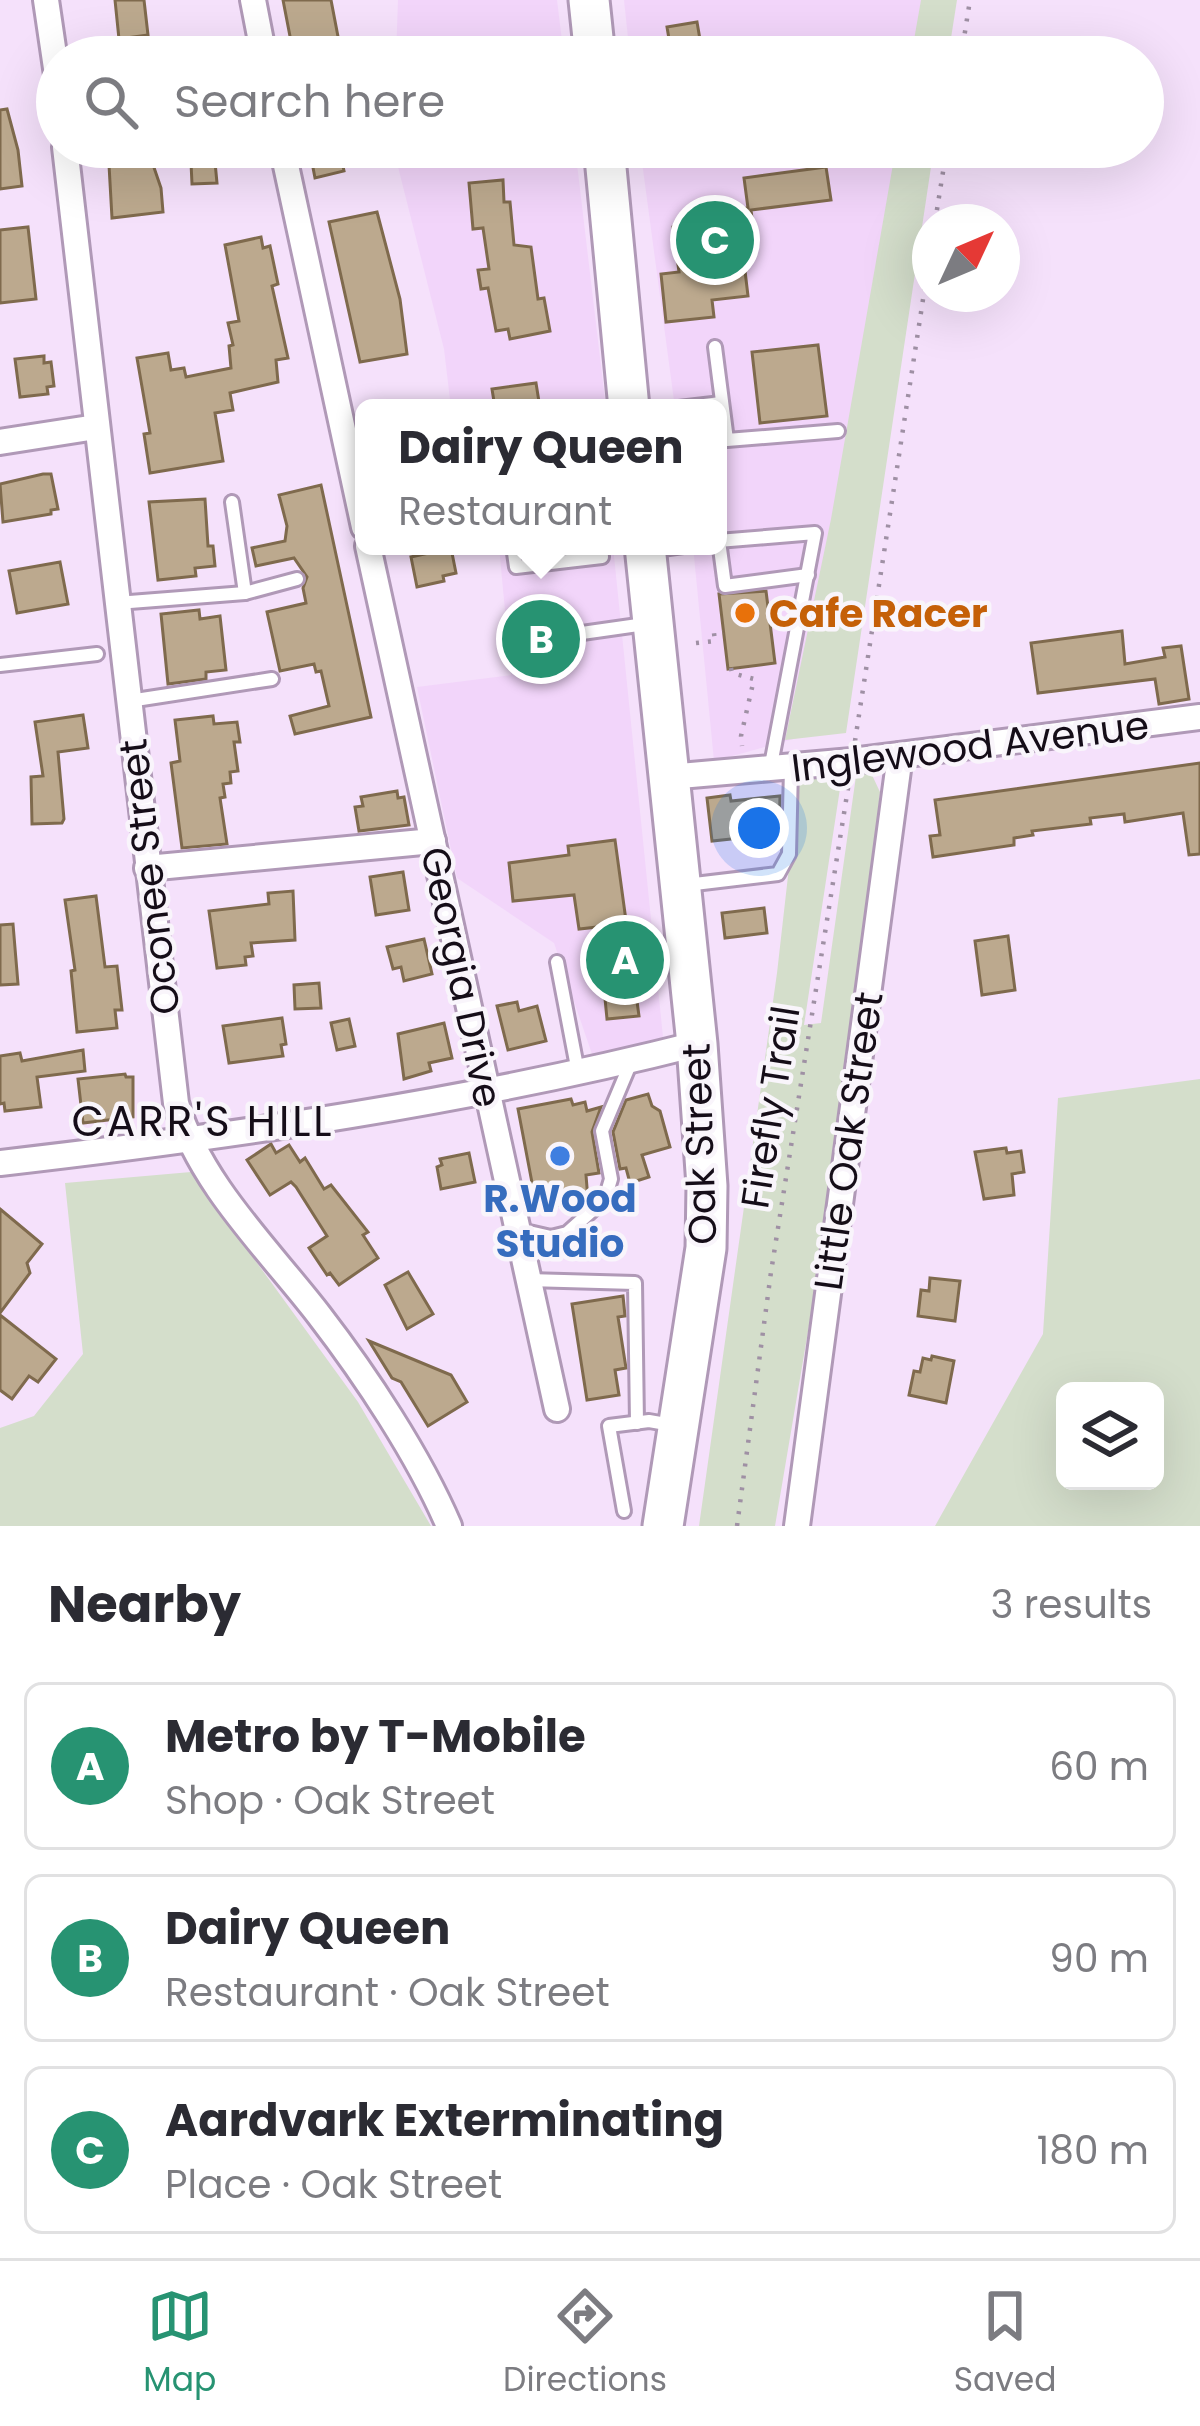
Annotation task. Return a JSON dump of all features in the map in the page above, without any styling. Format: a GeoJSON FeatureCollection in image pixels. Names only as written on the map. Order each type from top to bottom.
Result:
{"type":"FeatureCollection","features":[{"type":"Feature","properties":{"kind":"main road"},"geometry":{"type":"LineString","coordinates":[[589,0],[593,36]]}},
{"type":"Feature","properties":{"kind":"main road"},"geometry":{"type":"LineString","coordinates":[[606,168],[628,399]]}},
{"type":"Feature","properties":{"kind":"main road","name":"Oak Street"},"geometry":{"type":"LineString","coordinates":[[657,555],[652,623],[697,1045],[707,1186],[706,1248],[663,1526]]}},
{"type":"Feature","properties":{"kind":"street"},"geometry":{"type":"LineString","coordinates":[[46,0],[51,36]]}},
{"type":"Feature","properties":{"kind":"street"},"geometry":{"type":"LineString","coordinates":[[253,0],[260,36]]}},
{"type":"Feature","properties":{"kind":"street","name":"Oconee Street"},"geometry":{"type":"LineString","coordinates":[[67,168],[176,1102],[184,1129],[247,1225],[322,1318],[430,1481],[449,1526]]}},
{"type":"Feature","properties":{"kind":"street"},"geometry":{"type":"LineString","coordinates":[[287,168],[355,484]]}},
{"type":"Feature","properties":{"kind":"street"},"geometry":{"type":"LineString","coordinates":[[0,442],[96,427]]}},
{"type":"Feature","properties":{"kind":"street","name":"Georgia Drive"},"geometry":{"type":"LineString","coordinates":[[370,555],[557,1409]]}},
{"type":"Feature","properties":{"kind":"street","name":"Inglewood Avenue"},"geometry":{"type":"LineString","coordinates":[[668,777],[781,769],[1200,717]]}},
{"type":"Feature","properties":{"kind":"street","name":"Little Oak Street"},"geometry":{"type":"LineString","coordinates":[[797,1526],[900,755]]}},
{"type":"Feature","properties":{"kind":"street"},"geometry":{"type":"LineString","coordinates":[[147,868],[434,841]]}},
{"type":"Feature","properties":{"kind":"street"},"geometry":{"type":"LineString","coordinates":[[0,1162],[192,1141],[375,1113],[697,1045]]}},
{"type":"Feature","properties":{"kind":"lane"},"geometry":{"type":"LineString","coordinates":[[715,347],[721,399]]}},
{"type":"Feature","properties":{"kind":"lane"},"geometry":{"type":"LineString","coordinates":[[727,440],[838,431]]}},
{"type":"Feature","properties":{"kind":"lane"},"geometry":{"type":"LineString","coordinates":[[232,502],[245,593]]}},
{"type":"Feature","properties":{"kind":"lane"},"geometry":{"type":"LineString","coordinates":[[679,885],[778,874],[789,854],[781,769],[815,533],[727,540]]}},
{"type":"Feature","properties":{"kind":"lane"},"geometry":{"type":"LineString","coordinates":[[514,555],[516,567],[602,555]]}},
{"type":"Feature","properties":{"kind":"lane"},"geometry":{"type":"LineString","coordinates":[[720,555],[725,586],[808,575]]}},
{"type":"Feature","properties":{"kind":"lane"},"geometry":{"type":"LineString","coordinates":[[117,603],[245,593],[297,579]]}},
{"type":"Feature","properties":{"kind":"lane"},"geometry":{"type":"LineString","coordinates":[[575,634],[652,623]]}},
{"type":"Feature","properties":{"kind":"lane"},"geometry":{"type":"LineString","coordinates":[[0,665],[97,654]]}},
{"type":"Feature","properties":{"kind":"lane"},"geometry":{"type":"LineString","coordinates":[[128,702],[272,680]]}},
{"type":"Feature","properties":{"kind":"lane"},"geometry":{"type":"LineString","coordinates":[[556,962],[578,1072]]}},
{"type":"Feature","properties":{"kind":"lane"},"geometry":{"type":"LineString","coordinates":[[516,1229],[551,1237],[567,1233],[605,1199],[611,1179],[602,1131],[631,1061]]}},
{"type":"Feature","properties":{"kind":"lane"},"geometry":{"type":"LineString","coordinates":[[527,1280],[635,1283],[637,1423]]}},
{"type":"Feature","properties":{"kind":"lane"},"geometry":{"type":"LineString","coordinates":[[624,1511],[609,1426],[679,1426]]}},
{"type":"Feature","properties":{"kind":"path"},"geometry":{"type":"LineString","coordinates":[[965,36],[970,0]]}},
{"type":"Feature","properties":{"kind":"path"},"geometry":{"type":"LineString","coordinates":[[938,204],[944,168]]}},
{"type":"Feature","properties":{"kind":"path"},"geometry":{"type":"LineString","coordinates":[[854,749],[921,312]]}},
{"type":"Feature","properties":{"kind":"path"},"geometry":{"type":"LineString","coordinates":[[696,643],[715,641],[714,633],[723,632]]}},
{"type":"Feature","properties":{"kind":"path"},"geometry":{"type":"LineString","coordinates":[[731,668],[732,673],[754,680],[741,736],[743,750]]}},
{"type":"Feature","properties":{"kind":"path","name":"Firefly Trail"},"geometry":{"type":"LineString","coordinates":[[737,1526],[771,1272],[851,770]]}},
{"type":"Feature","properties":{"kind":"shaded area"},"geometry":{"type":"Polygon","coordinates":[[[398,0],[557,0],[561,36],[397,36],[398,0]]]}},
{"type":"Feature","properties":{"kind":"shaded area"},"geometry":{"type":"Polygon","coordinates":[[[624,0],[934,0],[929,36],[628,36],[624,0]]]}},
{"type":"Feature","properties":{"kind":"shaded area"},"geometry":{"type":"Polygon","coordinates":[[[398,168],[577,168],[605,399],[450,399],[444,349],[398,168]]]}},
{"type":"Feature","properties":{"kind":"shaded area"},"geometry":{"type":"Polygon","coordinates":[[[643,168],[911,168],[833,728],[714,761],[694,555],[727,555],[727,399],[674,399],[643,168]]]}},
{"type":"Feature","properties":{"kind":"shaded area"},"geometry":{"type":"Polygon","coordinates":[[[500,555],[614,555],[663,1037],[593,1057],[554,943],[457,878],[417,687],[511,675],[500,555]]]}},
{"type":"Feature","properties":{"kind":"green space"},"geometry":{"type":"Polygon","coordinates":[[[921,0],[957,0],[951,36],[915,36],[921,0]]]}},
{"type":"Feature","properties":{"kind":"green space"},"geometry":{"type":"Polygon","coordinates":[[[892,168],[931,168],[925,204],[912,204],[912,293],[846,733],[785,740],[831,519],[892,168]]]}},
{"type":"Feature","properties":{"kind":"green space"},"geometry":{"type":"Polygon","coordinates":[[[861,770],[872,775],[880,792],[872,870],[814,1296],[775,1526],[699,1526],[777,973],[799,779],[835,774],[841,782],[804,1025],[821,1023],[856,776],[861,770]]]}},
{"type":"Feature","properties":{"kind":"green space"},"geometry":{"type":"Polygon","coordinates":[[[1200,1079],[1200,1526],[935,1526],[1043,1334],[1058,1098],[1200,1079]]]}},
{"type":"Feature","properties":{"kind":"green space"},"geometry":{"type":"Polygon","coordinates":[[[191,1172],[358,1402],[431,1526],[0,1526],[0,1428],[34,1416],[83,1354],[65,1183],[191,1172]]]}},
{"type":"Feature","properties":{"kind":"building"},"geometry":{"type":"Polygon","coordinates":[[[115,0],[144,0],[148,35],[119,36],[115,0]]]}},
{"type":"Feature","properties":{"kind":"building"},"geometry":{"type":"Polygon","coordinates":[[[283,0],[331,0],[338,36],[290,36],[283,0]]]}},
{"type":"Feature","properties":{"kind":"building"},"geometry":{"type":"Polygon","coordinates":[[[697,22],[699,36],[668,36],[667,27],[697,22]]]}},
{"type":"Feature","properties":{"kind":"building"},"geometry":{"type":"Polygon","coordinates":[[[7,109],[22,186],[0,189],[0,110],[7,109]]]}},
{"type":"Feature","properties":{"kind":"building"},"geometry":{"type":"Polygon","coordinates":[[[109,168],[154,168],[163,212],[112,218],[109,168]]]}},
{"type":"Feature","properties":{"kind":"building"},"geometry":{"type":"Polygon","coordinates":[[[191,168],[216,168],[217,183],[192,184],[191,168]]]}},
{"type":"Feature","properties":{"kind":"building"},"geometry":{"type":"Polygon","coordinates":[[[313,168],[343,168],[344,171],[315,178],[313,168]]]}},
{"type":"Feature","properties":{"kind":"building"},"geometry":{"type":"Polygon","coordinates":[[[826,168],[831,200],[751,210],[756,252],[743,254],[748,296],[712,300],[714,317],[666,322],[661,274],[679,272],[673,227],[733,220],[732,210],[748,208],[744,178],[826,168]]]}},
{"type":"Feature","properties":{"kind":"building"},"geometry":{"type":"Polygon","coordinates":[[[503,180],[514,245],[531,247],[538,299],[544,298],[550,331],[510,339],[508,329],[496,331],[488,288],[481,289],[478,270],[489,269],[483,228],[473,229],[469,183],[503,180]]]}},
{"type":"Feature","properties":{"kind":"building"},"geometry":{"type":"Polygon","coordinates":[[[377,212],[400,299],[407,354],[360,362],[329,222],[377,212]]]}},
{"type":"Feature","properties":{"kind":"building"},"geometry":{"type":"Polygon","coordinates":[[[28,227],[36,299],[0,303],[0,230],[28,227]]]}},
{"type":"Feature","properties":{"kind":"building"},"geometry":{"type":"Polygon","coordinates":[[[261,237],[263,248],[270,246],[278,284],[272,286],[288,358],[276,360],[278,382],[230,393],[233,410],[215,413],[223,461],[150,473],[144,434],[150,433],[137,358],[168,353],[171,370],[184,368],[186,377],[231,368],[228,323],[239,321],[225,245],[261,237]]]}},
{"type":"Feature","properties":{"kind":"building"},"geometry":{"type":"Polygon","coordinates":[[[818,345],[827,416],[760,423],[752,352],[818,345]]]}},
{"type":"Feature","properties":{"kind":"building"},"geometry":{"type":"Polygon","coordinates":[[[44,356],[44,363],[51,362],[54,386],[47,387],[48,394],[20,397],[15,359],[44,356]]]}},
{"type":"Feature","properties":{"kind":"building"},"geometry":{"type":"Polygon","coordinates":[[[536,383],[539,399],[494,399],[492,389],[536,383]]]}},
{"type":"Feature","properties":{"kind":"building"},"geometry":{"type":"Polygon","coordinates":[[[51,474],[58,509],[3,522],[0,484],[51,474]]]}},
{"type":"Feature","properties":{"kind":"building"},"geometry":{"type":"Polygon","coordinates":[[[321,485],[371,717],[295,734],[290,716],[329,706],[321,671],[316,672],[314,664],[280,671],[267,612],[306,603],[307,577],[294,558],[256,566],[252,548],[285,541],[287,526],[279,495],[321,485]]]}},
{"type":"Feature","properties":{"kind":"building"},"geometry":{"type":"Polygon","coordinates":[[[205,499],[208,546],[213,546],[215,566],[195,568],[196,576],[158,580],[149,502],[205,499]]]}},
{"type":"Feature","properties":{"kind":"building"},"geometry":{"type":"Polygon","coordinates":[[[452,555],[456,573],[417,587],[411,557],[452,555]]]}},
{"type":"Feature","properties":{"kind":"building"},"geometry":{"type":"Polygon","coordinates":[[[60,562],[68,604],[17,613],[9,571],[60,562]]]}},
{"type":"Feature","properties":{"kind":"building","name":"Cafe Racer"},"geometry":{"type":"Polygon","coordinates":[[[766,591],[775,663],[728,669],[719,594],[766,591]]]}},
{"type":"Feature","properties":{"kind":"building"},"geometry":{"type":"Polygon","coordinates":[[[559,606],[568,666],[522,671],[514,612],[559,606]]]}},
{"type":"Feature","properties":{"kind":"building"},"geometry":{"type":"Polygon","coordinates":[[[199,610],[200,619],[220,616],[226,670],[206,672],[206,679],[168,684],[161,614],[199,610]]]}},
{"type":"Feature","properties":{"kind":"building"},"geometry":{"type":"Polygon","coordinates":[[[1122,631],[1125,664],[1165,657],[1163,648],[1181,646],[1189,699],[1159,704],[1155,679],[1038,693],[1031,643],[1122,631]]]}},
{"type":"Feature","properties":{"kind":"building"},"geometry":{"type":"Polygon","coordinates":[[[83,715],[88,748],[58,752],[64,819],[62,823],[32,824],[31,777],[43,776],[35,722],[83,715]]]}},
{"type":"Feature","properties":{"kind":"building"},"geometry":{"type":"Polygon","coordinates":[[[213,716],[214,724],[237,722],[240,742],[234,742],[238,771],[230,772],[231,783],[223,784],[225,797],[220,798],[227,844],[182,848],[171,763],[180,761],[175,720],[213,716]]]}},
{"type":"Feature","properties":{"kind":"building"},"geometry":{"type":"Polygon","coordinates":[[[1200,763],[1200,854],[1189,855],[1183,813],[1125,822],[1124,814],[1090,818],[1091,824],[1032,831],[1033,835],[1014,838],[1014,845],[933,857],[930,836],[940,835],[935,800],[1200,763]]]}},
{"type":"Feature","properties":{"kind":"building"},"geometry":{"type":"Polygon","coordinates":[[[397,791],[398,798],[404,797],[409,825],[359,831],[355,807],[363,806],[361,797],[397,791]]]}},
{"type":"Feature","properties":{"kind":"building"},"geometry":{"type":"Polygon","coordinates":[[[730,795],[731,801],[780,796],[779,834],[712,841],[707,798],[730,795]]]}},
{"type":"Feature","properties":{"kind":"building"},"geometry":{"type":"Polygon","coordinates":[[[615,840],[639,1016],[607,1019],[598,927],[579,929],[574,895],[513,901],[509,863],[569,855],[568,846],[615,840]]]}},
{"type":"Feature","properties":{"kind":"building"},"geometry":{"type":"Polygon","coordinates":[[[403,872],[409,910],[376,915],[370,877],[403,872]]]}},
{"type":"Feature","properties":{"kind":"building"},"geometry":{"type":"Polygon","coordinates":[[[293,891],[295,940],[251,943],[253,956],[245,957],[246,965],[217,968],[209,911],[269,904],[268,893],[293,891]]]}},
{"type":"Feature","properties":{"kind":"building"},"geometry":{"type":"Polygon","coordinates":[[[96,896],[105,967],[117,966],[122,1010],[115,1010],[117,1028],[77,1032],[71,971],[75,970],[65,900],[96,896]]]}},
{"type":"Feature","properties":{"kind":"building"},"geometry":{"type":"Polygon","coordinates":[[[764,908],[767,933],[725,938],[722,913],[764,908]]]}},
{"type":"Feature","properties":{"kind":"building"},"geometry":{"type":"Polygon","coordinates":[[[13,924],[18,984],[0,985],[0,925],[13,924]]]}},
{"type":"Feature","properties":{"kind":"building"},"geometry":{"type":"Polygon","coordinates":[[[1008,936],[1015,990],[982,995],[975,941],[1008,936]]]}},
{"type":"Feature","properties":{"kind":"building"},"geometry":{"type":"Polygon","coordinates":[[[424,939],[432,974],[404,981],[401,967],[393,969],[387,947],[424,939]]]}},
{"type":"Feature","properties":{"kind":"building"},"geometry":{"type":"Polygon","coordinates":[[[319,983],[321,1008],[295,1009],[294,985],[319,983]]]}},
{"type":"Feature","properties":{"kind":"building"},"geometry":{"type":"Polygon","coordinates":[[[517,1002],[519,1011],[537,1006],[546,1041],[508,1050],[497,1006],[517,1002]]]}},
{"type":"Feature","properties":{"kind":"building"},"geometry":{"type":"Polygon","coordinates":[[[282,1018],[283,1056],[229,1063],[223,1026],[282,1018]]]}},
{"type":"Feature","properties":{"kind":"building"},"geometry":{"type":"Polygon","coordinates":[[[349,1019],[355,1046],[337,1050],[331,1023],[349,1019]]]}},
{"type":"Feature","properties":{"kind":"building"},"geometry":{"type":"Polygon","coordinates":[[[444,1023],[452,1058],[429,1063],[431,1071],[404,1079],[398,1034],[444,1023]]]}},
{"type":"Feature","properties":{"kind":"building"},"geometry":{"type":"Polygon","coordinates":[[[83,1050],[85,1071],[37,1077],[41,1107],[5,1111],[4,1103],[0,1104],[0,1056],[20,1053],[22,1061],[83,1050]]]}},
{"type":"Feature","properties":{"kind":"building"},"geometry":{"type":"Polygon","coordinates":[[[133,1077],[133,1117],[83,1123],[78,1079],[133,1077]]]}},
{"type":"Feature","properties":{"kind":"building"},"geometry":{"type":"Polygon","coordinates":[[[648,1094],[652,1106],[660,1111],[670,1147],[642,1155],[649,1177],[630,1183],[626,1168],[620,1169],[613,1132],[626,1100],[648,1094]]]}},
{"type":"Feature","properties":{"kind":"building","name":"R.Wood Studio"},"geometry":{"type":"Polygon","coordinates":[[[571,1099],[573,1105],[585,1102],[587,1111],[601,1107],[592,1132],[599,1173],[586,1175],[588,1200],[537,1209],[518,1109],[571,1099]]]}},
{"type":"Feature","properties":{"kind":"building"},"geometry":{"type":"Polygon","coordinates":[[[271,1144],[276,1153],[289,1145],[300,1162],[305,1158],[324,1189],[331,1185],[368,1232],[363,1235],[378,1258],[339,1285],[309,1248],[327,1236],[296,1187],[291,1182],[270,1195],[247,1160],[271,1144]]]}},
{"type":"Feature","properties":{"kind":"building"},"geometry":{"type":"Polygon","coordinates":[[[1006,1148],[1007,1153],[1021,1151],[1024,1172],[1012,1174],[1014,1195],[984,1199],[975,1152],[1006,1148]]]}},
{"type":"Feature","properties":{"kind":"building"},"geometry":{"type":"Polygon","coordinates":[[[469,1153],[475,1182],[441,1189],[440,1159],[469,1153]]]}},
{"type":"Feature","properties":{"kind":"building"},"geometry":{"type":"Polygon","coordinates":[[[0,1209],[42,1244],[27,1263],[30,1273],[0,1313],[0,1209]]]}},
{"type":"Feature","properties":{"kind":"building"},"geometry":{"type":"Polygon","coordinates":[[[408,1272],[433,1314],[407,1329],[385,1285],[408,1272]]]}},
{"type":"Feature","properties":{"kind":"building"},"geometry":{"type":"Polygon","coordinates":[[[930,1278],[960,1281],[955,1321],[918,1316],[921,1290],[929,1291],[930,1278]]]}},
{"type":"Feature","properties":{"kind":"building"},"geometry":{"type":"Polygon","coordinates":[[[623,1296],[625,1316],[618,1317],[626,1368],[615,1370],[619,1395],[587,1400],[572,1304],[623,1296]]]}},
{"type":"Feature","properties":{"kind":"building"},"geometry":{"type":"Polygon","coordinates":[[[0,1315],[56,1359],[38,1382],[29,1376],[12,1399],[0,1390],[0,1315]]]}},
{"type":"Feature","properties":{"kind":"building"},"geometry":{"type":"Polygon","coordinates":[[[369,1341],[451,1375],[467,1402],[428,1426],[369,1341]]]}},
{"type":"Feature","properties":{"kind":"building"},"geometry":{"type":"Polygon","coordinates":[[[932,1356],[954,1361],[946,1403],[909,1395],[914,1371],[920,1372],[923,1358],[931,1360],[932,1356]]]}},
{"type":"Feature","properties":{"kind":"place","name":"Aardvark Exterminating"},"geometry":{"type":"Point","coordinates":[715,240]}},
{"type":"Feature","properties":{"kind":"place","name":"Cafe Racer"},"geometry":{"type":"Point","coordinates":[745,613]}},
{"type":"Feature","properties":{"kind":"place","name":"Dairy Queen"},"geometry":{"type":"Point","coordinates":[541,639]}},
{"type":"Feature","properties":{"kind":"place","name":"Metro by T-Mobile"},"geometry":{"type":"Point","coordinates":[625,960]}},
{"type":"Feature","properties":{"kind":"place","name":"R.Wood Studio"},"geometry":{"type":"Point","coordinates":[560,1156]}},
{"type":"Feature","properties":{"kind":"district","name":"CARR'S HILL"},"geometry":{"type":"Point","coordinates":[203,1121]}}]}
